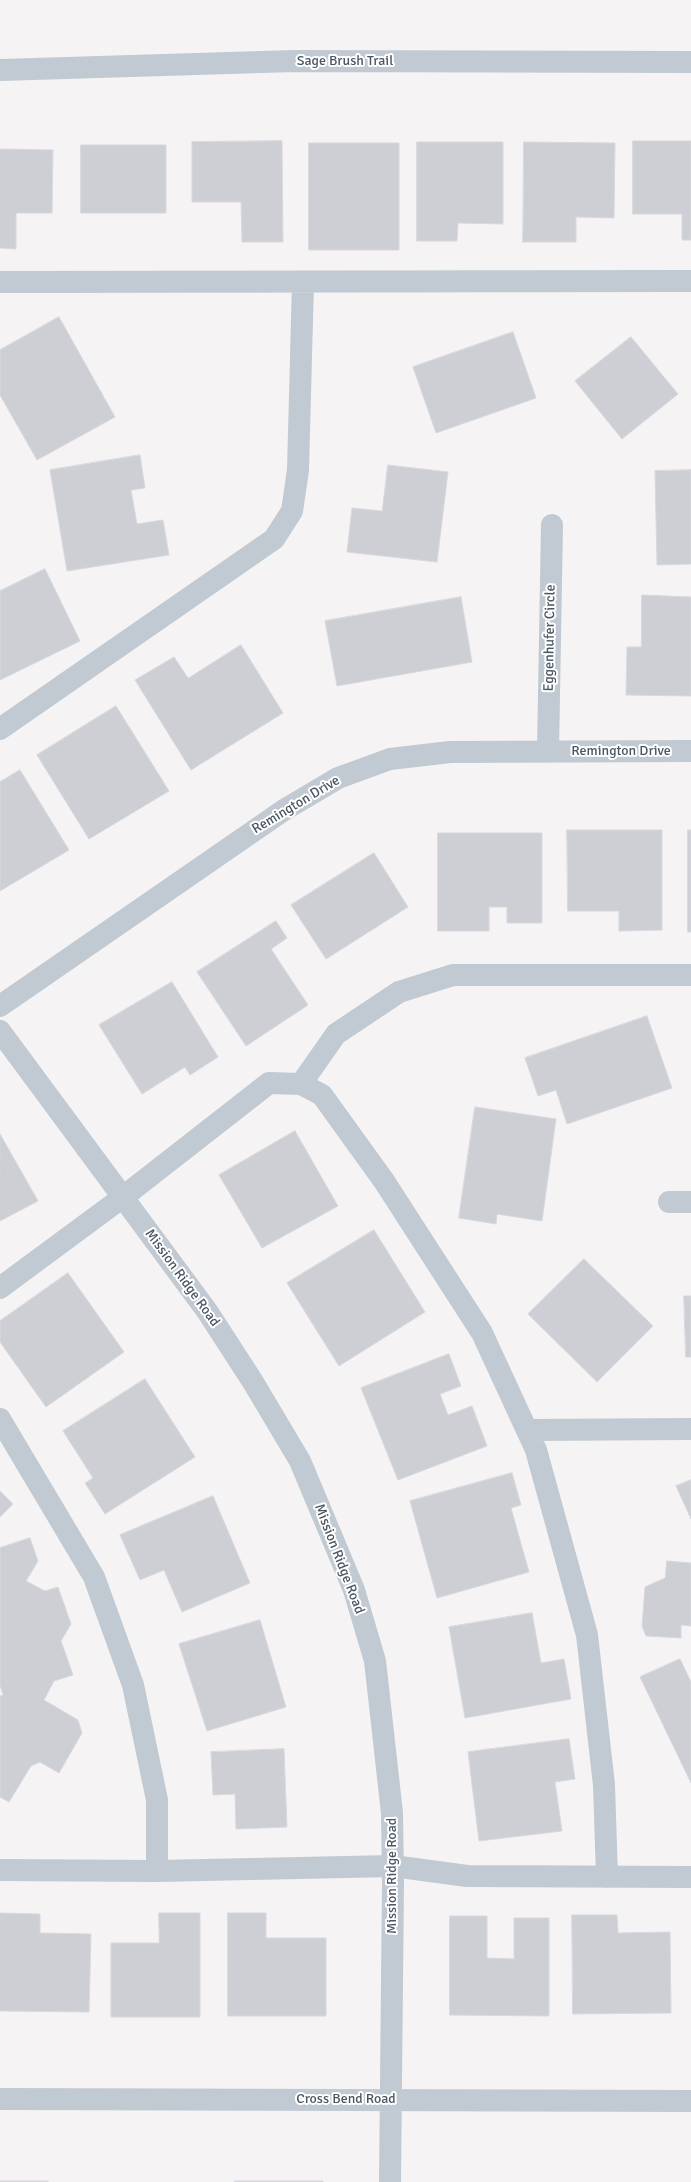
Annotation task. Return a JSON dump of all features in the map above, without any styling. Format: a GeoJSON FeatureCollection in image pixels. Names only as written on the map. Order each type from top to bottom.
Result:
{"type":"FeatureCollection","features":[{"type":"Feature","properties":{"kind":"street","name":"Sage Brush Trail"},"geometry":{"type":"LineString","coordinates":[[0,70],[295,61],[691,62]]}},
{"type":"Feature","properties":{"kind":"street"},"geometry":{"type":"LineString","coordinates":[[0,282],[691,281]]}},
{"type":"Feature","properties":{"kind":"street"},"geometry":{"type":"LineString","coordinates":[[0,729],[274,539],[292,511],[298,470],[303,282]]}},
{"type":"Feature","properties":{"kind":"street","name":"Eggenhufer Circle"},"geometry":{"type":"LineString","coordinates":[[548,751],[552,525]]}},
{"type":"Feature","properties":{"kind":"street","name":"Remington Drive"},"geometry":{"type":"LineString","coordinates":[[0,1006],[284,810],[338,778],[390,759],[450,752],[691,751]]}},
{"type":"Feature","properties":{"kind":"street"},"geometry":{"type":"LineString","coordinates":[[302,1084],[336,1034],[399,992],[453,975],[691,975]]}},
{"type":"Feature","properties":{"kind":"street","name":"Mission Ridge Road"},"geometry":{"type":"LineString","coordinates":[[0,1031],[207,1311],[253,1382],[300,1461],[329,1527],[354,1590],[375,1661],[392,1813],[393,1866],[390,2182]]}},
{"type":"Feature","properties":{"kind":"street"},"geometry":{"type":"LineString","coordinates":[[0,1288],[123,1196],[269,1083],[302,1084],[322,1095],[405,1214],[482,1333],[536,1450],[587,1635],[604,1785],[607,1877]]}},
{"type":"Feature","properties":{"kind":"street"},"geometry":{"type":"LineString","coordinates":[[669,1202],[691,1202]]}},
{"type":"Feature","properties":{"kind":"street"},"geometry":{"type":"LineString","coordinates":[[0,1418],[94,1577],[133,1685],[157,1800],[157,1872]]}},
{"type":"Feature","properties":{"kind":"street"},"geometry":{"type":"LineString","coordinates":[[527,1430],[691,1429]]}},
{"type":"Feature","properties":{"kind":"street"},"geometry":{"type":"LineString","coordinates":[[0,1870],[157,1872],[393,1866],[467,1876],[691,1877]]}},
{"type":"Feature","properties":{"kind":"street","name":"Cross Bend Road"},"geometry":{"type":"LineString","coordinates":[[0,2099],[691,2101]]}},
{"type":"Feature","properties":{"kind":"building"},"geometry":{"type":"Polygon","coordinates":[[[282,141],[283,242],[242,242],[241,202],[192,202],[192,142],[282,141]]]}},
{"type":"Feature","properties":{"kind":"building"},"geometry":{"type":"Polygon","coordinates":[[[633,141],[691,141],[691,240],[682,240],[682,214],[633,214],[633,141]]]}},
{"type":"Feature","properties":{"kind":"building"},"geometry":{"type":"Polygon","coordinates":[[[417,142],[503,142],[503,224],[458,223],[457,241],[417,241],[417,142]]]}},
{"type":"Feature","properties":{"kind":"building"},"geometry":{"type":"Polygon","coordinates":[[[524,142],[615,143],[614,218],[576,217],[576,242],[523,242],[524,142]]]}},
{"type":"Feature","properties":{"kind":"building"},"geometry":{"type":"Polygon","coordinates":[[[309,143],[399,143],[399,250],[309,250],[309,143]]]}},
{"type":"Feature","properties":{"kind":"building"},"geometry":{"type":"Polygon","coordinates":[[[81,145],[166,145],[166,213],[81,213],[81,145]]]}},
{"type":"Feature","properties":{"kind":"building"},"geometry":{"type":"Polygon","coordinates":[[[0,149],[53,150],[52,213],[16,213],[16,249],[0,248],[0,149]]]}},
{"type":"Feature","properties":{"kind":"building"},"geometry":{"type":"Polygon","coordinates":[[[59,317],[115,417],[37,460],[0,395],[0,350],[59,317]]]}},
{"type":"Feature","properties":{"kind":"building"},"geometry":{"type":"Polygon","coordinates":[[[513,332],[536,398],[436,433],[413,367],[513,332]]]}},
{"type":"Feature","properties":{"kind":"building"},"geometry":{"type":"Polygon","coordinates":[[[631,337],[678,394],[622,439],[575,381],[631,337]]]}},
{"type":"Feature","properties":{"kind":"building"},"geometry":{"type":"Polygon","coordinates":[[[140,455],[145,488],[131,490],[137,524],[163,520],[169,555],[67,571],[50,470],[140,455]]]}},
{"type":"Feature","properties":{"kind":"building"},"geometry":{"type":"Polygon","coordinates":[[[388,465],[448,472],[437,562],[347,552],[352,508],[382,511],[388,465]]]}},
{"type":"Feature","properties":{"kind":"building"},"geometry":{"type":"Polygon","coordinates":[[[691,470],[691,564],[657,565],[655,471],[691,470]]]}},
{"type":"Feature","properties":{"kind":"building"},"geometry":{"type":"Polygon","coordinates":[[[45,569],[80,641],[0,680],[0,591],[45,569]]]}},
{"type":"Feature","properties":{"kind":"building"},"geometry":{"type":"Polygon","coordinates":[[[642,595],[691,597],[691,696],[626,695],[627,647],[641,647],[642,595]]]}},
{"type":"Feature","properties":{"kind":"building"},"geometry":{"type":"Polygon","coordinates":[[[461,597],[472,662],[337,686],[325,621],[461,597]]]}},
{"type":"Feature","properties":{"kind":"building"},"geometry":{"type":"Polygon","coordinates":[[[241,645],[283,713],[191,770],[135,680],[174,657],[188,678],[241,645]]]}},
{"type":"Feature","properties":{"kind":"building"},"geometry":{"type":"Polygon","coordinates":[[[116,706],[169,791],[89,839],[37,755],[116,706]]]}},
{"type":"Feature","properties":{"kind":"building"},"geometry":{"type":"Polygon","coordinates":[[[20,770],[69,850],[0,891],[0,782],[20,770]]]}},
{"type":"Feature","properties":{"kind":"building"},"geometry":{"type":"Polygon","coordinates":[[[567,830],[662,830],[662,930],[619,931],[619,911],[568,911],[567,830]]]}},
{"type":"Feature","properties":{"kind":"building"},"geometry":{"type":"Polygon","coordinates":[[[688,830],[691,830],[691,932],[688,932],[688,830]]]}},
{"type":"Feature","properties":{"kind":"building"},"geometry":{"type":"Polygon","coordinates":[[[438,833],[542,833],[542,923],[507,923],[507,907],[489,907],[489,931],[438,931],[438,833]]]}},
{"type":"Feature","properties":{"kind":"building"},"geometry":{"type":"Polygon","coordinates":[[[374,853],[408,907],[326,959],[291,905],[374,853]]]}},
{"type":"Feature","properties":{"kind":"building"},"geometry":{"type":"Polygon","coordinates":[[[276,921],[287,938],[271,949],[308,1005],[246,1046],[197,972],[276,921]]]}},
{"type":"Feature","properties":{"kind":"building"},"geometry":{"type":"Polygon","coordinates":[[[172,982],[218,1057],[190,1075],[185,1067],[142,1094],[99,1025],[172,982]]]}},
{"type":"Feature","properties":{"kind":"building"},"geometry":{"type":"Polygon","coordinates":[[[647,1016],[672,1088],[567,1124],[556,1090],[538,1096],[525,1058],[647,1016]]]}},
{"type":"Feature","properties":{"kind":"building"},"geometry":{"type":"Polygon","coordinates":[[[475,1107],[556,1119],[542,1221],[497,1214],[496,1224],[459,1218],[475,1107]]]}},
{"type":"Feature","properties":{"kind":"building"},"geometry":{"type":"Polygon","coordinates":[[[295,1131],[338,1206],[262,1248],[219,1175],[295,1131]]]}},
{"type":"Feature","properties":{"kind":"building"},"geometry":{"type":"Polygon","coordinates":[[[0,1134],[38,1201],[0,1221],[0,1134]]]}},
{"type":"Feature","properties":{"kind":"building"},"geometry":{"type":"Polygon","coordinates":[[[374,1230],[425,1312],[339,1366],[287,1283],[374,1230]]]}},
{"type":"Feature","properties":{"kind":"building"},"geometry":{"type":"Polygon","coordinates":[[[584,1259],[653,1326],[597,1382],[528,1314],[584,1259]]]}},
{"type":"Feature","properties":{"kind":"building"},"geometry":{"type":"Polygon","coordinates":[[[68,1273],[124,1352],[46,1407],[0,1342],[0,1321],[68,1273]]]}},
{"type":"Feature","properties":{"kind":"building"},"geometry":{"type":"Polygon","coordinates":[[[684,1296],[691,1296],[691,1357],[686,1357],[684,1296]]]}},
{"type":"Feature","properties":{"kind":"building"},"geometry":{"type":"Polygon","coordinates":[[[449,1354],[461,1386],[440,1394],[448,1415],[472,1406],[487,1446],[398,1480],[361,1388],[449,1354]]]}},
{"type":"Feature","properties":{"kind":"building"},"geometry":{"type":"Polygon","coordinates":[[[145,1379],[195,1457],[105,1514],[85,1483],[93,1478],[63,1431],[145,1379]]]}},
{"type":"Feature","properties":{"kind":"building"},"geometry":{"type":"Polygon","coordinates":[[[512,1473],[521,1505],[511,1508],[529,1572],[437,1598],[410,1501],[512,1473]]]}},
{"type":"Feature","properties":{"kind":"building"},"geometry":{"type":"Polygon","coordinates":[[[691,1480],[691,1519],[676,1486],[691,1480]]]}},
{"type":"Feature","properties":{"kind":"building"},"geometry":{"type":"Polygon","coordinates":[[[0,1491],[13,1504],[0,1517],[0,1491]]]}},
{"type":"Feature","properties":{"kind":"building"},"geometry":{"type":"Polygon","coordinates":[[[213,1496],[250,1583],[182,1612],[164,1570],[140,1580],[120,1535],[213,1496]]]}},
{"type":"Feature","properties":{"kind":"building"},"geometry":{"type":"Polygon","coordinates":[[[30,1538],[38,1561],[26,1581],[45,1591],[58,1587],[71,1624],[61,1641],[73,1675],[54,1681],[44,1700],[78,1720],[82,1733],[59,1773],[40,1762],[31,1766],[9,1802],[0,1797],[0,1696],[3,1695],[0,1685],[0,1548],[30,1538]]]}},
{"type":"Feature","properties":{"kind":"building"},"geometry":{"type":"Polygon","coordinates":[[[667,1561],[691,1563],[691,1626],[681,1625],[681,1638],[646,1636],[642,1626],[645,1587],[665,1578],[667,1561]]]}},
{"type":"Feature","properties":{"kind":"building"},"geometry":{"type":"Polygon","coordinates":[[[532,1613],[541,1663],[564,1659],[571,1699],[465,1718],[449,1627],[532,1613]]]}},
{"type":"Feature","properties":{"kind":"building"},"geometry":{"type":"Polygon","coordinates":[[[260,1620],[286,1707],[207,1731],[179,1644],[260,1620]]]}},
{"type":"Feature","properties":{"kind":"building"},"geometry":{"type":"Polygon","coordinates":[[[680,1659],[691,1682],[691,1783],[640,1677],[680,1659]]]}},
{"type":"Feature","properties":{"kind":"building"},"geometry":{"type":"Polygon","coordinates":[[[569,1739],[575,1779],[555,1782],[562,1831],[479,1841],[468,1752],[569,1739]]]}},
{"type":"Feature","properties":{"kind":"building"},"geometry":{"type":"Polygon","coordinates":[[[284,1749],[287,1827],[236,1829],[235,1794],[213,1795],[211,1752],[284,1749]]]}},
{"type":"Feature","properties":{"kind":"building"},"geometry":{"type":"Polygon","coordinates":[[[0,1913],[40,1914],[40,1933],[91,1934],[89,2012],[0,2011],[0,1913]]]}},
{"type":"Feature","properties":{"kind":"building"},"geometry":{"type":"Polygon","coordinates":[[[159,1913],[200,1913],[200,2017],[111,2017],[111,1943],[159,1943],[159,1913]]]}},
{"type":"Feature","properties":{"kind":"building"},"geometry":{"type":"Polygon","coordinates":[[[228,1913],[266,1913],[266,1938],[326,1938],[326,2016],[228,2016],[228,1913]]]}},
{"type":"Feature","properties":{"kind":"building"},"geometry":{"type":"Polygon","coordinates":[[[572,1915],[617,1915],[618,1933],[670,1932],[671,2013],[573,2014],[572,1915]]]}},
{"type":"Feature","properties":{"kind":"building"},"geometry":{"type":"Polygon","coordinates":[[[450,1916],[487,1916],[487,1958],[514,1959],[514,1918],[549,1918],[549,2016],[450,2015],[450,1916]]]}},
{"type":"Feature","properties":{"kind":"building"},"geometry":{"type":"Polygon","coordinates":[[[48,2181],[48,2182],[0,2182],[48,2181]]]}},
{"type":"Feature","properties":{"kind":"building"},"geometry":{"type":"Polygon","coordinates":[[[323,2181],[323,2182],[235,2182],[323,2181]]]}}]}
